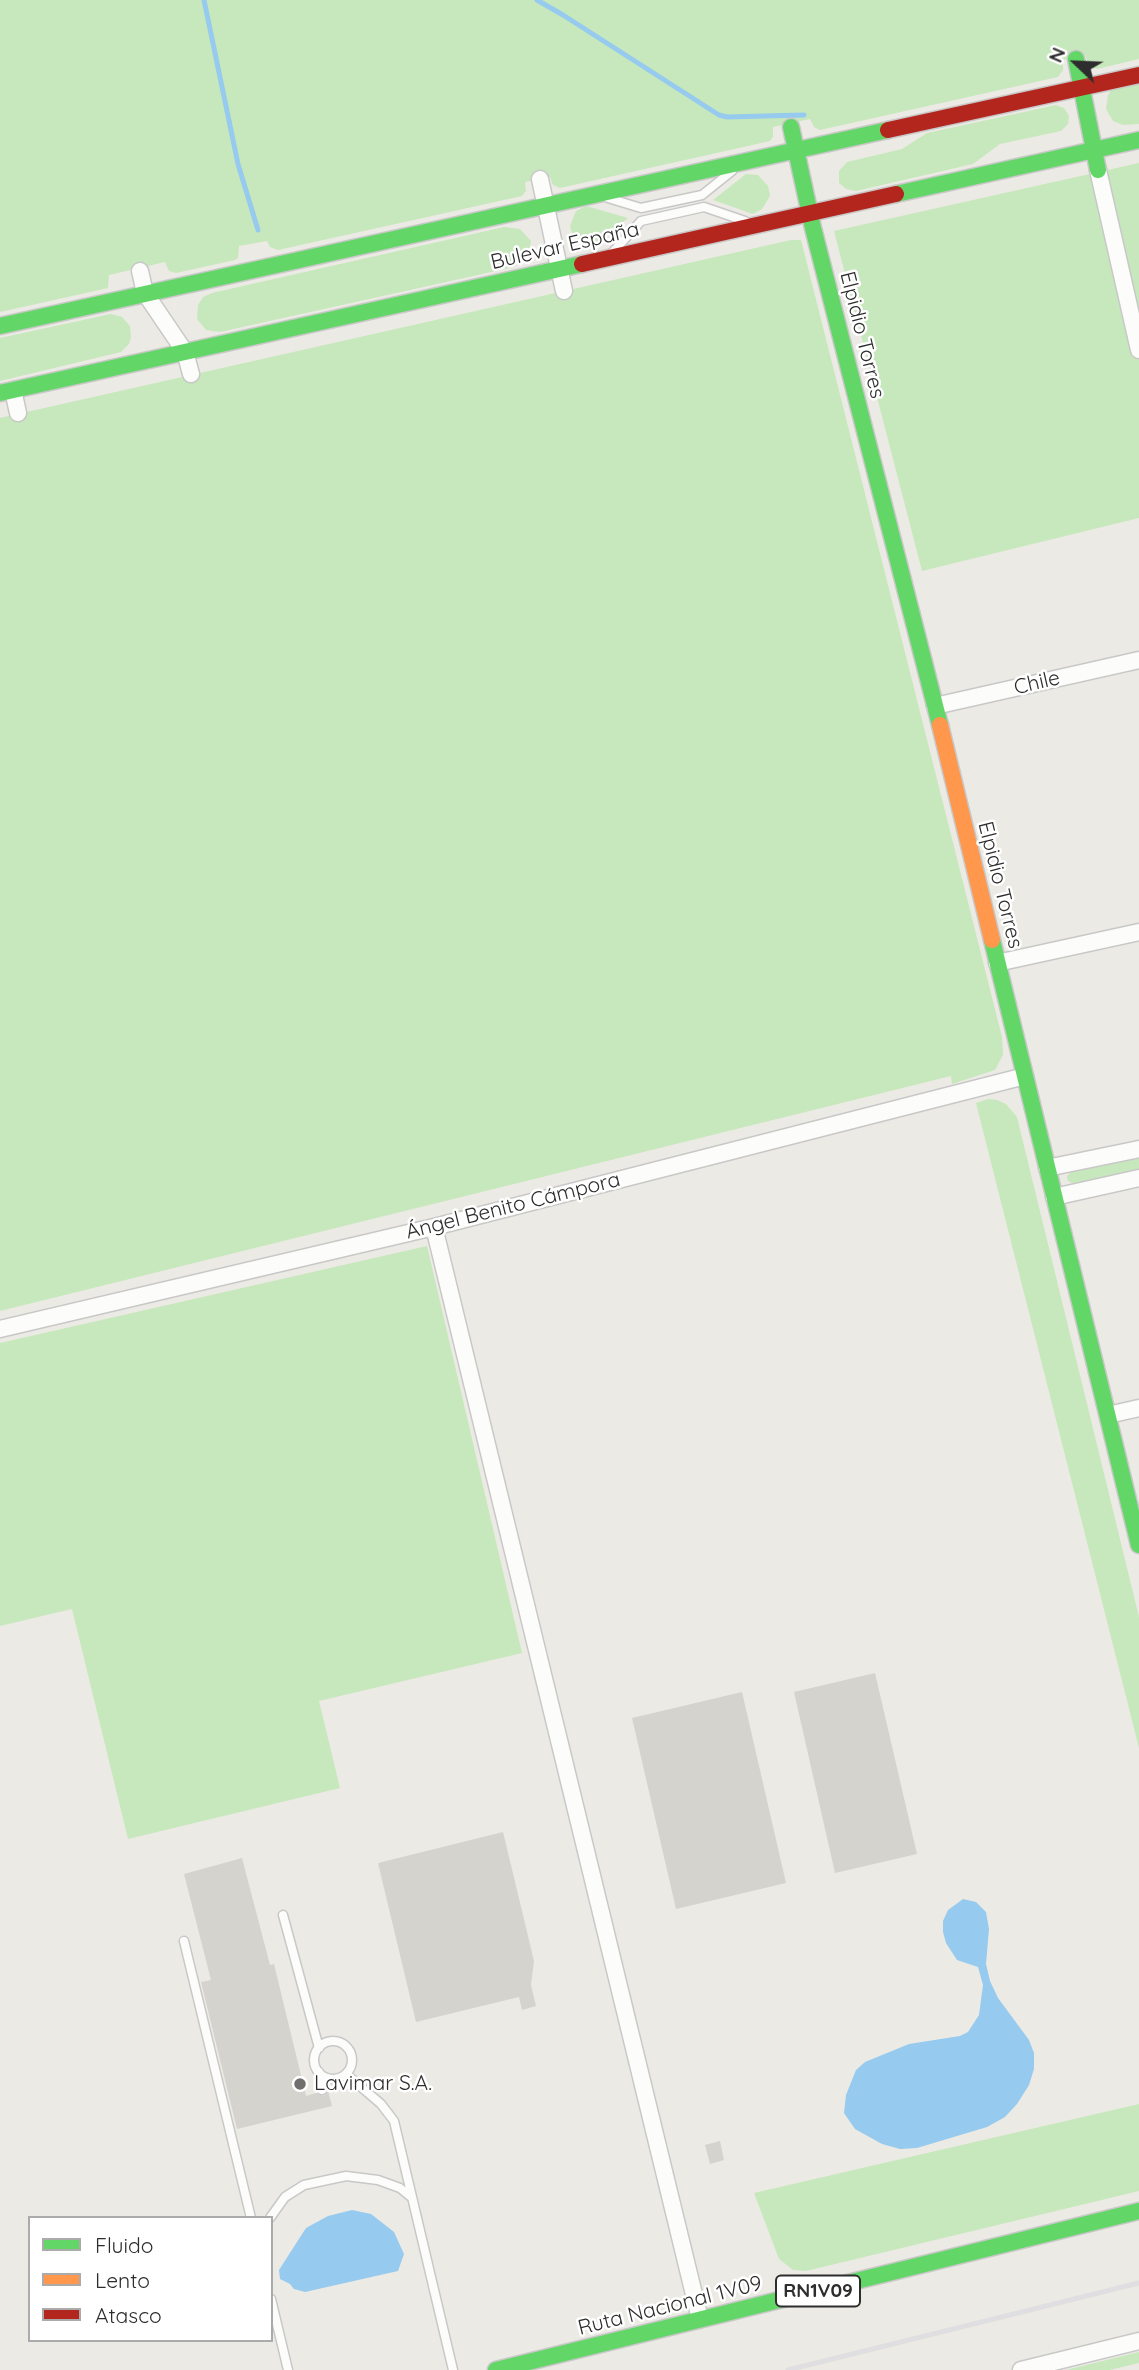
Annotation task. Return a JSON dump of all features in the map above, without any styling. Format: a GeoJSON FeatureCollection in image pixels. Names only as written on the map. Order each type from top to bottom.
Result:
{"type":"FeatureCollection","features":[{"type":"Feature","properties":{"kind":"main road"},"geometry":{"type":"LineString","coordinates":[[1076,59],[1098,170]]}},
{"type":"Feature","properties":{"kind":"main road","name":"Bulevar España"},"geometry":{"type":"LineString","coordinates":[[0,326],[1139,75]]}},
{"type":"Feature","properties":{"kind":"main road","name":"Elpidio Torres"},"geometry":{"type":"LineString","coordinates":[[791,127],[1139,1545]]}},
{"type":"Feature","properties":{"kind":"main road","name":"Bulevar España"},"geometry":{"type":"LineString","coordinates":[[6,391],[1139,140]]}},
{"type":"Feature","properties":{"kind":"main road","name":"Ruta Nacional 1V09"},"geometry":{"type":"LineString","coordinates":[[496,2370],[1139,2211]]}},
{"type":"Feature","properties":{"kind":"street"},"geometry":{"type":"LineString","coordinates":[[1098,170],[1139,350]]}},
{"type":"Feature","properties":{"kind":"street"},"geometry":{"type":"LineString","coordinates":[[540,179],[564,291]]}},
{"type":"Feature","properties":{"kind":"street"},"geometry":{"type":"LineString","coordinates":[[140,271],[145,293],[186,352],[191,374]]}},
{"type":"Feature","properties":{"kind":"street"},"geometry":{"type":"LineString","coordinates":[[6,391],[19,413]]}},
{"type":"Feature","properties":{"kind":"street","name":"Chile"},"geometry":{"type":"LineString","coordinates":[[935,706],[1139,660]]}},
{"type":"Feature","properties":{"kind":"street"},"geometry":{"type":"LineString","coordinates":[[997,963],[1139,932]]}},
{"type":"Feature","properties":{"kind":"street","name":"Ángel Benito Cámpora"},"geometry":{"type":"LineString","coordinates":[[0,1329],[434,1227],[1025,1076]]}},
{"type":"Feature","properties":{"kind":"street"},"geometry":{"type":"LineString","coordinates":[[1048,1168],[1139,1149]]}},
{"type":"Feature","properties":{"kind":"street"},"geometry":{"type":"LineString","coordinates":[[1054,1197],[1139,1178]]}},
{"type":"Feature","properties":{"kind":"street"},"geometry":{"type":"LineString","coordinates":[[434,1227],[700,2319]]}},
{"type":"Feature","properties":{"kind":"street"},"geometry":{"type":"LineString","coordinates":[[1108,1415],[1139,1408]]}},
{"type":"Feature","properties":{"kind":"street"},"geometry":{"type":"LineString","coordinates":[[1021,2370],[1139,2341]]}},
{"type":"Feature","properties":{"kind":"lane"},"geometry":{"type":"LineString","coordinates":[[607,258],[640,221],[704,207],[756,225]]}},
{"type":"Feature","properties":{"kind":"lane"},"geometry":{"type":"LineString","coordinates":[[283,1915],[319,2048]]}},
{"type":"Feature","properties":{"kind":"lane"},"geometry":{"type":"LineString","coordinates":[[184,1941],[251,2216]]}},
{"type":"Feature","properties":{"kind":"lane"},"geometry":{"type":"LineString","coordinates":[[318,2072],[329,2078],[346,2074],[352,2063],[347,2047],[331,2041],[319,2048],[314,2060],[322,2090]]}},
{"type":"Feature","properties":{"kind":"lane"},"geometry":{"type":"LineString","coordinates":[[346,2074],[381,2104],[394,2121],[453,2370]]}},
{"type":"Feature","properties":{"kind":"lane"},"geometry":{"type":"LineString","coordinates":[[271,2216],[285,2197],[304,2185],[346,2176],[378,2179],[400,2188],[412,2197]]}},
{"type":"Feature","properties":{"kind":"lane"},"geometry":{"type":"LineString","coordinates":[[273,2308],[288,2370]]}},
{"type":"Feature","properties":{"kind":"green space"},"geometry":{"type":"Polygon","coordinates":[[[0,0],[1139,0],[1139,59],[1097,69],[1089,66],[1085,55],[1063,60],[1063,70],[1058,77],[820,130],[814,127],[810,119],[773,127],[770,141],[560,188],[553,185],[550,177],[525,182],[526,191],[522,196],[278,250],[270,247],[267,241],[239,246],[238,258],[235,260],[176,273],[169,271],[165,262],[109,275],[108,288],[0,312],[0,0]]]}},
{"type":"Feature","properties":{"kind":"green space"},"geometry":{"type":"Polygon","coordinates":[[[1139,81],[1139,124],[1123,125],[1113,121],[1106,109],[1111,90],[1139,81]]]}},
{"type":"Feature","properties":{"kind":"green space"},"geometry":{"type":"Polygon","coordinates":[[[1056,105],[1064,108],[1069,116],[1068,124],[1061,131],[1000,144],[973,164],[856,191],[846,189],[839,183],[839,171],[847,162],[902,149],[927,133],[1056,105]]]}},
{"type":"Feature","properties":{"kind":"green space"},"geometry":{"type":"Polygon","coordinates":[[[1139,163],[1139,518],[922,571],[834,231],[1139,163]]]}},
{"type":"Feature","properties":{"kind":"green space"},"geometry":{"type":"Polygon","coordinates":[[[746,174],[758,175],[768,186],[770,196],[762,209],[753,214],[713,200],[746,174]]]}},
{"type":"Feature","properties":{"kind":"green space"},"geometry":{"type":"Polygon","coordinates":[[[586,206],[628,218],[592,246],[587,246],[573,237],[570,226],[576,211],[586,206]]]}},
{"type":"Feature","properties":{"kind":"green space"},"geometry":{"type":"Polygon","coordinates":[[[504,227],[520,229],[531,241],[528,257],[514,267],[220,332],[206,330],[197,319],[198,305],[203,297],[212,293],[504,227]]]}},
{"type":"Feature","properties":{"kind":"green space"},"geometry":{"type":"Polygon","coordinates":[[[791,240],[801,240],[1002,1037],[1003,1055],[995,1070],[952,1084],[951,1076],[0,1311],[0,418],[791,240]]]}},
{"type":"Feature","properties":{"kind":"green space"},"geometry":{"type":"Polygon","coordinates":[[[111,314],[122,317],[130,326],[129,344],[121,352],[0,381],[0,338],[111,314]]]}},
{"type":"Feature","properties":{"kind":"green space"},"geometry":{"type":"Polygon","coordinates":[[[988,1099],[1006,1104],[1017,1117],[1139,1617],[1139,1748],[976,1103],[988,1099]]]}},
{"type":"Feature","properties":{"kind":"green space"},"geometry":{"type":"Polygon","coordinates":[[[1139,1157],[1139,1170],[1074,1184],[1068,1181],[1067,1176],[1072,1171],[1139,1157]]]}},
{"type":"Feature","properties":{"kind":"green space"},"geometry":{"type":"Polygon","coordinates":[[[427,1246],[522,1653],[319,1701],[340,1788],[128,1839],[72,1609],[0,1626],[0,1343],[427,1246]]]}},
{"type":"Feature","properties":{"kind":"green space"},"geometry":{"type":"Polygon","coordinates":[[[1139,2104],[1139,2191],[806,2271],[793,2270],[779,2259],[754,2193],[1139,2104]]]}},
{"type":"Feature","properties":{"kind":"green space"},"geometry":{"type":"Polygon","coordinates":[[[1139,2352],[1139,2363],[1110,2370],[1066,2370],[1139,2352]]]}},
{"type":"Feature","properties":{"kind":"water"},"geometry":{"type":"Polygon","coordinates":[[[963,1899],[976,1902],[986,1912],[989,1929],[986,1964],[990,1981],[998,1998],[1029,2040],[1034,2053],[1034,2069],[1029,2085],[1005,2117],[987,2127],[917,2148],[900,2149],[882,2144],[855,2129],[844,2113],[846,2095],[856,2070],[865,2062],[909,2044],[960,2036],[968,2032],[979,2015],[983,1985],[978,1967],[957,1960],[946,1943],[943,1932],[943,1921],[948,1910],[963,1899]]]}},
{"type":"Feature","properties":{"kind":"water"},"geometry":{"type":"Polygon","coordinates":[[[352,2210],[371,2214],[394,2232],[404,2254],[398,2271],[305,2292],[294,2289],[280,2279],[279,2270],[306,2228],[328,2216],[352,2210]]]}},
{"type":"Feature","properties":{"kind":"building"},"geometry":{"type":"Polygon","coordinates":[[[875,1673],[917,1854],[835,1873],[794,1692],[875,1673]]]}},
{"type":"Feature","properties":{"kind":"building"},"geometry":{"type":"Polygon","coordinates":[[[742,1692],[786,1883],[676,1909],[632,1718],[742,1692]]]}},
{"type":"Feature","properties":{"kind":"building"},"geometry":{"type":"Polygon","coordinates":[[[503,1832],[534,1961],[531,1985],[536,2006],[522,2010],[519,1997],[416,2022],[378,1863],[503,1832]]]}},
{"type":"Feature","properties":{"kind":"building"},"geometry":{"type":"Polygon","coordinates":[[[242,1858],[270,1965],[274,1964],[306,2096],[316,2093],[324,2096],[328,2091],[332,2106],[237,2129],[201,1982],[211,1980],[184,1874],[242,1858]]]}},
{"type":"Feature","properties":{"kind":"building"},"geometry":{"type":"Polygon","coordinates":[[[720,2141],[724,2160],[710,2164],[705,2145],[720,2141]]]}},
{"type":"Feature","properties":{"kind":"waterway"},"geometry":{"type":"LineString","coordinates":[[204,0],[238,164],[258,230]]}},
{"type":"Feature","properties":{"kind":"waterway"},"geometry":{"type":"LineString","coordinates":[[537,0],[719,115],[804,115]]}},
{"type":"Feature","properties":{"kind":"railway"},"geometry":{"type":"LineString","coordinates":[[788,2370],[1139,2283]]}},
{"type":"Feature","properties":{"kind":"traffic: fast"},"geometry":{"type":"LineString","coordinates":[[1076,59],[1098,170]]}},
{"type":"Feature","properties":{"kind":"traffic: fast"},"geometry":{"type":"LineString","coordinates":[[791,127],[813,228],[940,725]]}},
{"type":"Feature","properties":{"kind":"traffic: fast"},"geometry":{"type":"LineString","coordinates":[[0,326],[888,130]]}},
{"type":"Feature","properties":{"kind":"traffic: fast"},"geometry":{"type":"LineString","coordinates":[[896,194],[1139,140]]}},
{"type":"Feature","properties":{"kind":"traffic: fast"},"geometry":{"type":"LineString","coordinates":[[0,393],[582,264]]}},
{"type":"Feature","properties":{"kind":"traffic: fast"},"geometry":{"type":"LineString","coordinates":[[992,940],[1139,1545]]}},
{"type":"Feature","properties":{"kind":"traffic: fast"},"geometry":{"type":"LineString","coordinates":[[496,2370],[1139,2211]]}},
{"type":"Feature","properties":{"kind":"traffic: slow"},"geometry":{"type":"LineString","coordinates":[[940,725],[992,940]]}},
{"type":"Feature","properties":{"kind":"traffic: jam"},"geometry":{"type":"LineString","coordinates":[[888,130],[1139,75]]}},
{"type":"Feature","properties":{"kind":"traffic: jam"},"geometry":{"type":"LineString","coordinates":[[582,264],[896,194]]}},
{"type":"Feature","properties":{"kind":"place","name":"Lavimar S.A."},"geometry":{"type":"Point","coordinates":[300,2084]}}]}
